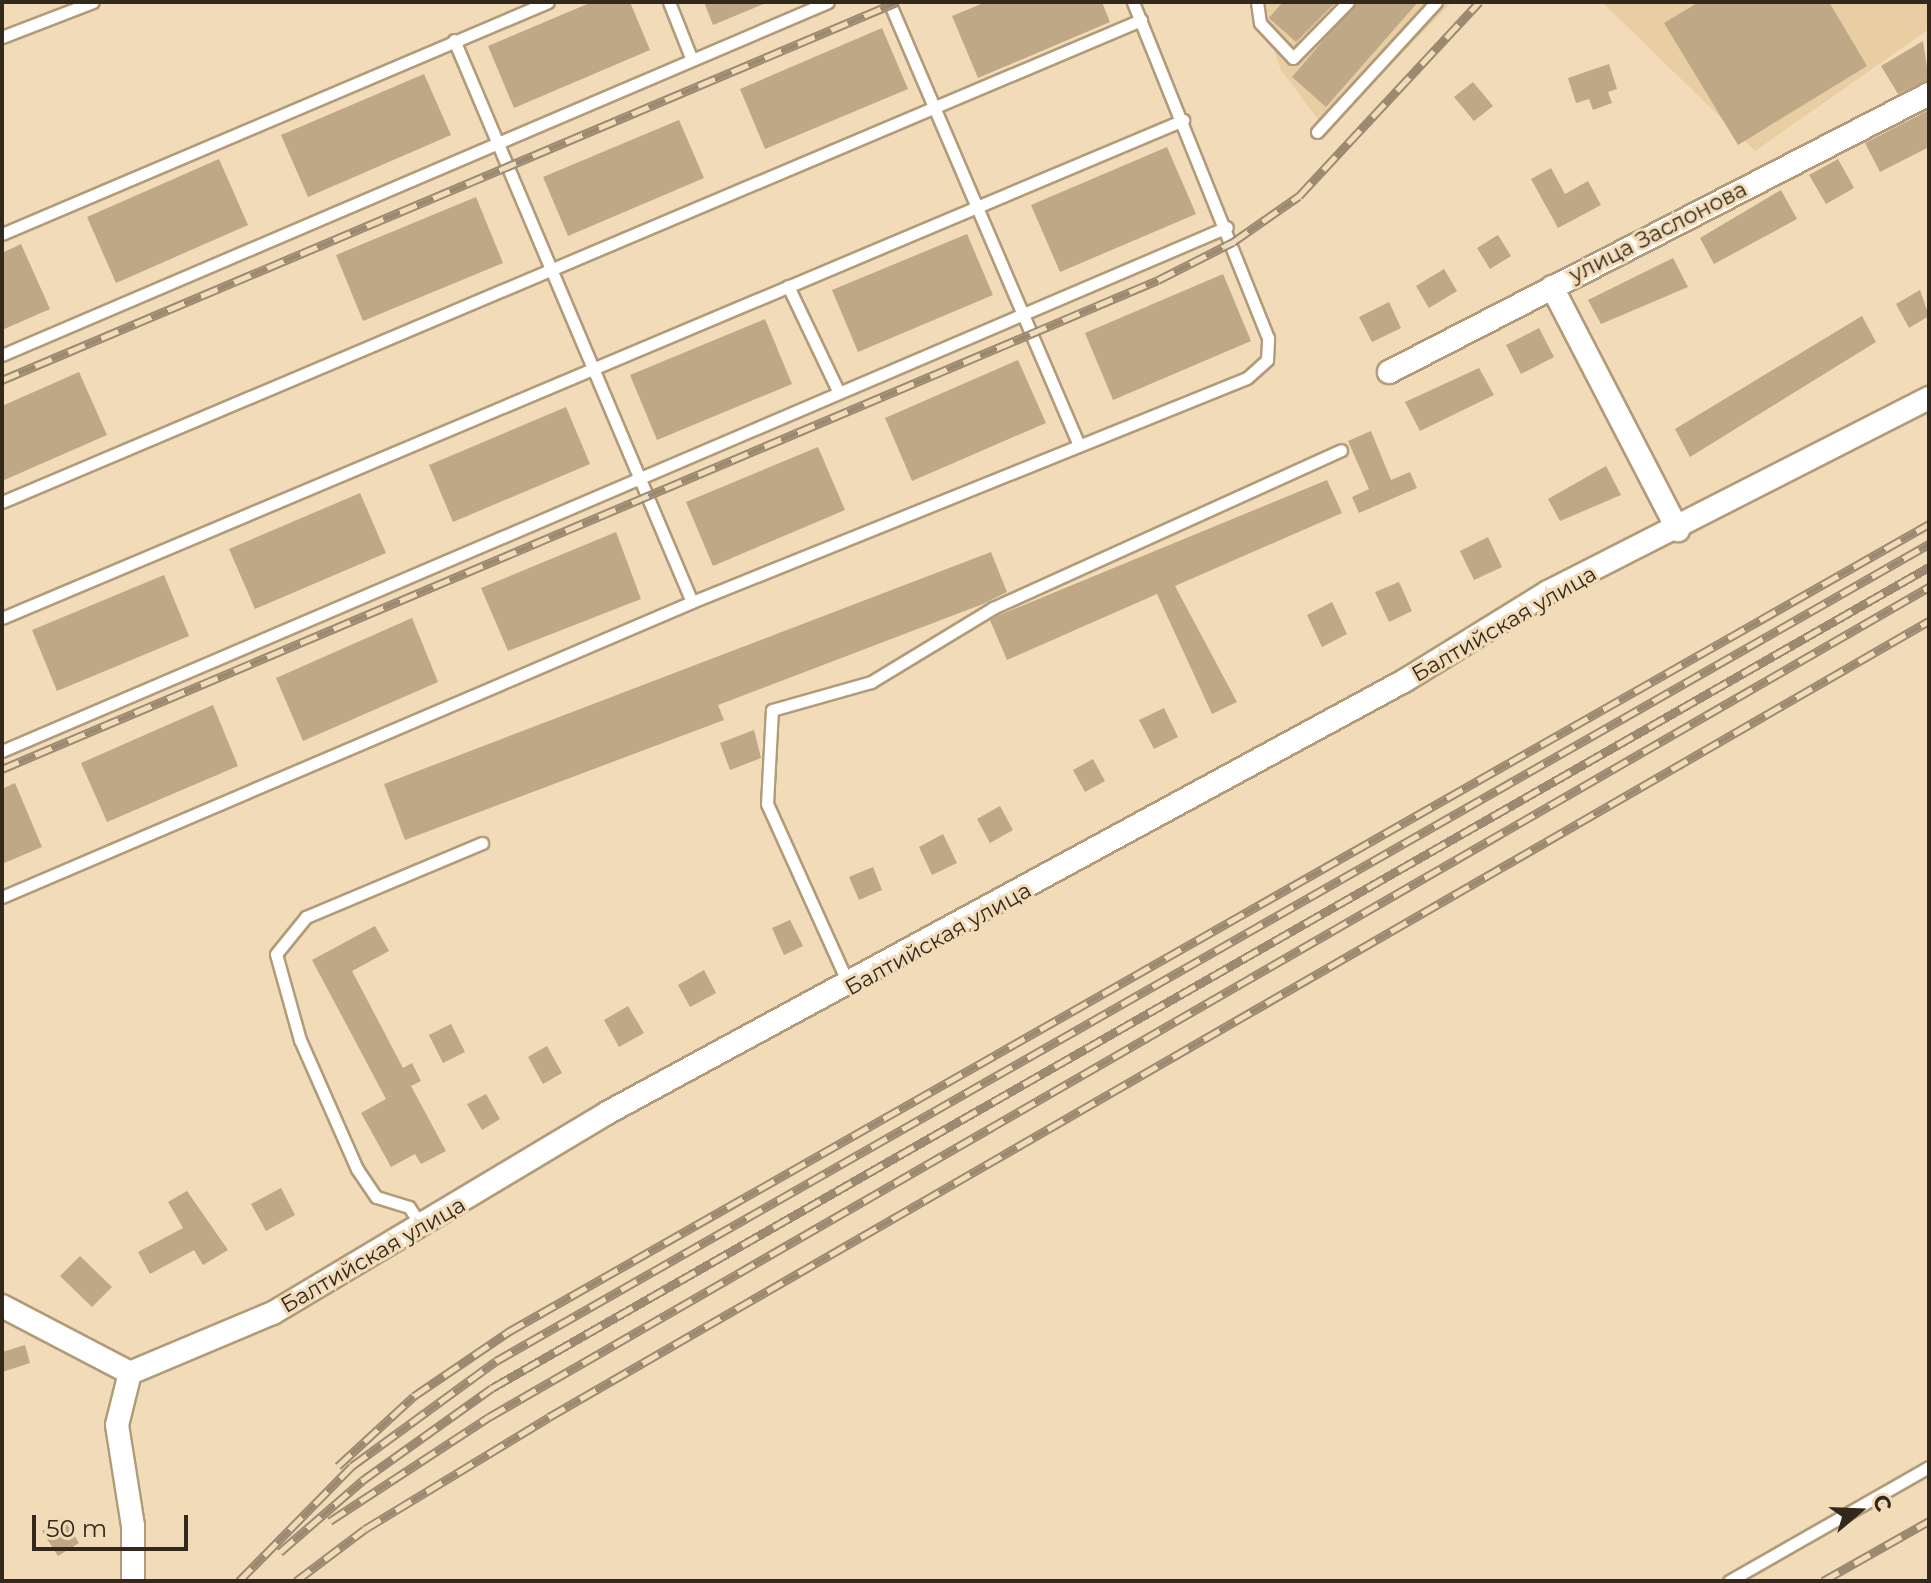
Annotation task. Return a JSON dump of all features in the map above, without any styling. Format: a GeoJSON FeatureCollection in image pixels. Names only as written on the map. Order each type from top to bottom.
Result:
{"type":"FeatureCollection","features":[{"type":"Feature","properties":{"kind":"street","name":"улица Заслонова"},"geometry":{"type":"LineString","coordinates":[[1389,372],[1929,94]]}},
{"type":"Feature","properties":{"kind":"street"},"geometry":{"type":"LineString","coordinates":[[1552,287],[1678,530]]}},
{"type":"Feature","properties":{"kind":"street","name":"Балтийская улица"},"geometry":{"type":"LineString","coordinates":[[130,1373],[273,1313],[423,1228],[607,1113],[850,987],[1404,681],[1548,592],[1678,530],[1929,398]]}},
{"type":"Feature","properties":{"kind":"street"},"geometry":{"type":"LineString","coordinates":[[2,1306],[130,1373],[117,1425],[133,1526],[133,1581]]}},
{"type":"Feature","properties":{"kind":"lane"},"geometry":{"type":"LineString","coordinates":[[2,37],[93,2]]}},
{"type":"Feature","properties":{"kind":"lane"},"geometry":{"type":"LineString","coordinates":[[2,234],[548,2]]}},
{"type":"Feature","properties":{"kind":"lane"},"geometry":{"type":"LineString","coordinates":[[669,2],[692,60]]}},
{"type":"Feature","properties":{"kind":"lane"},"geometry":{"type":"LineString","coordinates":[[2,355],[828,2]]}},
{"type":"Feature","properties":{"kind":"lane"},"geometry":{"type":"LineString","coordinates":[[889,2],[1078,444]]}},
{"type":"Feature","properties":{"kind":"lane"},"geometry":{"type":"LineString","coordinates":[[2,897],[692,602],[1247,378],[1267,360],[1268,338],[1227,227],[1133,2]]}},
{"type":"Feature","properties":{"kind":"lane"},"geometry":{"type":"LineString","coordinates":[[1257,2],[1260,23],[1293,58],[1348,2]]}},
{"type":"Feature","properties":{"kind":"lane"},"geometry":{"type":"LineString","coordinates":[[1317,132],[1436,2]]}},
{"type":"Feature","properties":{"kind":"lane"},"geometry":{"type":"LineString","coordinates":[[2,502],[1141,20]]}},
{"type":"Feature","properties":{"kind":"lane"},"geometry":{"type":"LineString","coordinates":[[454,40],[692,602]]}},
{"type":"Feature","properties":{"kind":"lane"},"geometry":{"type":"LineString","coordinates":[[2,618],[1183,120]]}},
{"type":"Feature","properties":{"kind":"lane"},"geometry":{"type":"LineString","coordinates":[[2,751],[637,475],[1227,227]]}},
{"type":"Feature","properties":{"kind":"lane"},"geometry":{"type":"LineString","coordinates":[[788,286],[838,391]]}},
{"type":"Feature","properties":{"kind":"lane"},"geometry":{"type":"LineString","coordinates":[[850,987],[767,804],[772,710],[871,682],[993,608],[1341,450]]}},
{"type":"Feature","properties":{"kind":"lane"},"geometry":{"type":"LineString","coordinates":[[423,1228],[409,1207],[376,1197],[361,1177],[300,1040],[276,954],[306,917],[482,843]]}},
{"type":"Feature","properties":{"kind":"lane"},"geometry":{"type":"LineString","coordinates":[[1729,1581],[1929,1467]]}},
{"type":"Feature","properties":{"kind":"shaded area"},"geometry":{"type":"Polygon","coordinates":[[[1258,2],[1452,2],[1327,131],[1281,70],[1258,2]]]}},
{"type":"Feature","properties":{"kind":"shaded area"},"geometry":{"type":"Polygon","coordinates":[[[1602,2],[1929,2],[1929,29],[1755,151],[1602,2]]]}},
{"type":"Feature","properties":{"kind":"building"},"geometry":{"type":"Polygon","coordinates":[[[592,2],[630,2],[650,50],[514,108],[488,46],[592,2]]]}},
{"type":"Feature","properties":{"kind":"building"},"geometry":{"type":"Polygon","coordinates":[[[704,2],[768,2],[713,25],[704,2]]]}},
{"type":"Feature","properties":{"kind":"building"},"geometry":{"type":"Polygon","coordinates":[[[986,2],[1102,2],[1110,22],[978,78],[952,16],[986,2]]]}},
{"type":"Feature","properties":{"kind":"building"},"geometry":{"type":"Polygon","coordinates":[[[1283,2],[1336,2],[1296,42],[1269,18],[1283,2]]]}},
{"type":"Feature","properties":{"kind":"building"},"geometry":{"type":"Polygon","coordinates":[[[1356,2],[1418,2],[1326,107],[1292,77],[1356,2]]]}},
{"type":"Feature","properties":{"kind":"building"},"geometry":{"type":"Polygon","coordinates":[[[1699,2],[1829,2],[1867,66],[1738,145],[1664,23],[1699,2]]]}},
{"type":"Feature","properties":{"kind":"building"},"geometry":{"type":"Polygon","coordinates":[[[882,28],[908,89],[765,149],[740,89],[882,28]]]}},
{"type":"Feature","properties":{"kind":"building"},"geometry":{"type":"Polygon","coordinates":[[[1923,41],[1929,80],[1898,94],[1881,66],[1923,41]]]}},
{"type":"Feature","properties":{"kind":"building"},"geometry":{"type":"Polygon","coordinates":[[[1609,64],[1617,89],[1608,92],[1612,103],[1593,110],[1589,99],[1576,103],[1568,78],[1609,64]]]}},
{"type":"Feature","properties":{"kind":"building"},"geometry":{"type":"Polygon","coordinates":[[[424,74],[451,135],[308,197],[281,135],[424,74]]]}},
{"type":"Feature","properties":{"kind":"building"},"geometry":{"type":"Polygon","coordinates":[[[1473,82],[1493,106],[1474,121],[1454,97],[1473,82]]]}},
{"type":"Feature","properties":{"kind":"building"},"geometry":{"type":"Polygon","coordinates":[[[1929,110],[1929,147],[1880,172],[1865,143],[1929,110]]]}},
{"type":"Feature","properties":{"kind":"building"},"geometry":{"type":"Polygon","coordinates":[[[679,120],[704,178],[568,236],[543,177],[679,120]]]}},
{"type":"Feature","properties":{"kind":"building"},"geometry":{"type":"Polygon","coordinates":[[[1167,147],[1196,214],[1060,272],[1031,205],[1167,147]]]}},
{"type":"Feature","properties":{"kind":"building"},"geometry":{"type":"Polygon","coordinates":[[[219,159],[248,225],[116,283],[87,217],[219,159]]]}},
{"type":"Feature","properties":{"kind":"building"},"geometry":{"type":"Polygon","coordinates":[[[1838,159],[1854,188],[1826,204],[1809,175],[1838,159]]]}},
{"type":"Feature","properties":{"kind":"building"},"geometry":{"type":"Polygon","coordinates":[[[1551,168],[1565,194],[1588,181],[1601,205],[1558,228],[1531,179],[1551,168]]]}},
{"type":"Feature","properties":{"kind":"building"},"geometry":{"type":"Polygon","coordinates":[[[1781,190],[1797,219],[1714,264],[1700,238],[1781,190]]]}},
{"type":"Feature","properties":{"kind":"building"},"geometry":{"type":"Polygon","coordinates":[[[476,197],[503,263],[363,321],[336,255],[476,197]]]}},
{"type":"Feature","properties":{"kind":"building"},"geometry":{"type":"Polygon","coordinates":[[[967,234],[993,295],[858,352],[832,290],[967,234]]]}},
{"type":"Feature","properties":{"kind":"building"},"geometry":{"type":"Polygon","coordinates":[[[1498,235],[1511,256],[1490,269],[1477,248],[1498,235]]]}},
{"type":"Feature","properties":{"kind":"building"},"geometry":{"type":"Polygon","coordinates":[[[21,244],[50,309],[2,330],[2,253],[21,244]]]}},
{"type":"Feature","properties":{"kind":"building"},"geometry":{"type":"Polygon","coordinates":[[[1673,258],[1688,287],[1601,324],[1588,300],[1673,258]]]}},
{"type":"Feature","properties":{"kind":"building"},"geometry":{"type":"Polygon","coordinates":[[[1444,269],[1457,291],[1429,308],[1416,286],[1444,269]]]}},
{"type":"Feature","properties":{"kind":"building"},"geometry":{"type":"Polygon","coordinates":[[[1223,274],[1251,341],[1113,400],[1085,333],[1223,274]]]}},
{"type":"Feature","properties":{"kind":"building"},"geometry":{"type":"Polygon","coordinates":[[[1920,290],[1929,316],[1909,328],[1896,304],[1920,290]]]}},
{"type":"Feature","properties":{"kind":"building"},"geometry":{"type":"Polygon","coordinates":[[[1389,302],[1401,328],[1372,342],[1359,317],[1389,302]]]}},
{"type":"Feature","properties":{"kind":"building"},"geometry":{"type":"Polygon","coordinates":[[[1862,316],[1876,342],[1690,457],[1675,429],[1862,316]]]}},
{"type":"Feature","properties":{"kind":"building"},"geometry":{"type":"Polygon","coordinates":[[[765,319],[792,384],[657,440],[630,375],[765,319]]]}},
{"type":"Feature","properties":{"kind":"building"},"geometry":{"type":"Polygon","coordinates":[[[1539,328],[1554,357],[1521,374],[1506,345],[1539,328]]]}},
{"type":"Feature","properties":{"kind":"building"},"geometry":{"type":"Polygon","coordinates":[[[1018,360],[1046,423],[912,481],[885,418],[1018,360]]]}},
{"type":"Feature","properties":{"kind":"building"},"geometry":{"type":"Polygon","coordinates":[[[1479,368],[1494,395],[1420,431],[1405,402],[1479,368]]]}},
{"type":"Feature","properties":{"kind":"building"},"geometry":{"type":"Polygon","coordinates":[[[79,372],[107,435],[2,481],[2,406],[79,372]]]}},
{"type":"Feature","properties":{"kind":"building"},"geometry":{"type":"Polygon","coordinates":[[[566,407],[590,464],[453,522],[429,465],[566,407]]]}},
{"type":"Feature","properties":{"kind":"building"},"geometry":{"type":"Polygon","coordinates":[[[1371,431],[1391,480],[1410,472],[1417,488],[1359,513],[1352,497],[1369,489],[1348,441],[1371,431]]]}},
{"type":"Feature","properties":{"kind":"building"},"geometry":{"type":"Polygon","coordinates":[[[818,447],[845,510],[713,566],[686,502],[818,447]]]}},
{"type":"Feature","properties":{"kind":"building"},"geometry":{"type":"Polygon","coordinates":[[[1606,466],[1621,495],[1560,521],[1548,499],[1606,466]]]}},
{"type":"Feature","properties":{"kind":"building"},"geometry":{"type":"Polygon","coordinates":[[[1327,480],[1342,513],[1175,586],[1237,702],[1212,714],[1157,594],[1007,660],[990,620],[997,616],[1327,480]]]}},
{"type":"Feature","properties":{"kind":"building"},"geometry":{"type":"Polygon","coordinates":[[[360,493],[386,553],[255,609],[229,549],[360,493]]]}},
{"type":"Feature","properties":{"kind":"building"},"geometry":{"type":"Polygon","coordinates":[[[616,532],[641,599],[508,651],[481,588],[616,532]]]}},
{"type":"Feature","properties":{"kind":"building"},"geometry":{"type":"Polygon","coordinates":[[[1488,537],[1502,567],[1474,580],[1460,551],[1488,537]]]}},
{"type":"Feature","properties":{"kind":"building"},"geometry":{"type":"Polygon","coordinates":[[[991,552],[1007,592],[983,604],[718,705],[724,720],[405,840],[384,784],[991,552]]]}},
{"type":"Feature","properties":{"kind":"building"},"geometry":{"type":"Polygon","coordinates":[[[164,575],[189,636],[57,691],[32,630],[164,575]]]}},
{"type":"Feature","properties":{"kind":"building"},"geometry":{"type":"Polygon","coordinates":[[[1399,582],[1412,611],[1389,622],[1375,592],[1399,582]]]}},
{"type":"Feature","properties":{"kind":"building"},"geometry":{"type":"Polygon","coordinates":[[[1332,602],[1347,634],[1322,647],[1307,615],[1332,602]]]}},
{"type":"Feature","properties":{"kind":"building"},"geometry":{"type":"Polygon","coordinates":[[[412,618],[438,682],[303,741],[276,678],[412,618]]]}},
{"type":"Feature","properties":{"kind":"building"},"geometry":{"type":"Polygon","coordinates":[[[213,705],[238,766],[107,822],[81,763],[213,705]]]}},
{"type":"Feature","properties":{"kind":"building"},"geometry":{"type":"Polygon","coordinates":[[[1164,708],[1178,737],[1154,749],[1139,720],[1164,708]]]}},
{"type":"Feature","properties":{"kind":"building"},"geometry":{"type":"Polygon","coordinates":[[[754,730],[761,758],[730,770],[720,743],[754,730]]]}},
{"type":"Feature","properties":{"kind":"building"},"geometry":{"type":"Polygon","coordinates":[[[1093,759],[1105,781],[1085,792],[1073,770],[1093,759]]]}},
{"type":"Feature","properties":{"kind":"building"},"geometry":{"type":"Polygon","coordinates":[[[15,783],[42,847],[2,864],[2,789],[15,783]]]}},
{"type":"Feature","properties":{"kind":"building"},"geometry":{"type":"Polygon","coordinates":[[[1000,806],[1013,830],[990,843],[977,819],[1000,806]]]}},
{"type":"Feature","properties":{"kind":"building"},"geometry":{"type":"Polygon","coordinates":[[[943,834],[957,863],[932,875],[919,847],[943,834]]]}},
{"type":"Feature","properties":{"kind":"building"},"geometry":{"type":"Polygon","coordinates":[[[873,867],[882,890],[859,900],[849,877],[873,867]]]}},
{"type":"Feature","properties":{"kind":"building"},"geometry":{"type":"Polygon","coordinates":[[[790,920],[803,946],[784,955],[772,928],[790,920]]]}},
{"type":"Feature","properties":{"kind":"building"},"geometry":{"type":"Polygon","coordinates":[[[375,926],[389,951],[352,971],[403,1068],[412,1063],[421,1081],[411,1086],[446,1151],[421,1164],[415,1154],[391,1167],[361,1113],[386,1099],[312,960],[375,926]]]}},
{"type":"Feature","properties":{"kind":"building"},"geometry":{"type":"Polygon","coordinates":[[[704,970],[716,993],[690,1007],[678,985],[704,970]]]}},
{"type":"Feature","properties":{"kind":"building"},"geometry":{"type":"Polygon","coordinates":[[[628,1006],[644,1033],[619,1047],[604,1020],[628,1006]]]}},
{"type":"Feature","properties":{"kind":"building"},"geometry":{"type":"Polygon","coordinates":[[[451,1024],[465,1052],[443,1063],[429,1035],[451,1024]]]}},
{"type":"Feature","properties":{"kind":"building"},"geometry":{"type":"Polygon","coordinates":[[[547,1046],[562,1073],[543,1084],[528,1057],[547,1046]]]}},
{"type":"Feature","properties":{"kind":"building"},"geometry":{"type":"Polygon","coordinates":[[[486,1094],[500,1119],[482,1130],[467,1104],[486,1094]]]}},
{"type":"Feature","properties":{"kind":"building"},"geometry":{"type":"Polygon","coordinates":[[[281,1188],[295,1215],[266,1231],[251,1204],[281,1188]]]}},
{"type":"Feature","properties":{"kind":"building"},"geometry":{"type":"Polygon","coordinates":[[[187,1191],[228,1250],[203,1265],[194,1250],[150,1274],[138,1252],[183,1228],[168,1202],[187,1191]]]}},
{"type":"Feature","properties":{"kind":"building"},"geometry":{"type":"Polygon","coordinates":[[[80,1256],[112,1287],[92,1307],[60,1276],[80,1256]]]}},
{"type":"Feature","properties":{"kind":"building"},"geometry":{"type":"Polygon","coordinates":[[[25,1345],[30,1363],[2,1372],[2,1352],[25,1345]]]}},
{"type":"Feature","properties":{"kind":"building"},"geometry":{"type":"Polygon","coordinates":[[[63,1518],[79,1543],[58,1556],[42,1531],[63,1518]]]}},
{"type":"Feature","properties":{"kind":"railway"},"geometry":{"type":"LineString","coordinates":[[2,380],[897,2]]}},
{"type":"Feature","properties":{"kind":"railway"},"geometry":{"type":"LineString","coordinates":[[2,769],[1158,280],[1233,242],[1299,196],[1479,2]]}},
{"type":"Feature","properties":{"kind":"railway"},"geometry":{"type":"LineString","coordinates":[[338,1466],[414,1396],[508,1332],[1929,524]]}},
{"type":"Feature","properties":{"kind":"railway"},"geometry":{"type":"LineString","coordinates":[[239,1581],[352,1466],[496,1361],[1929,544]]}},
{"type":"Feature","properties":{"kind":"railway"},"geometry":{"type":"LineString","coordinates":[[280,1552],[363,1480],[492,1388],[1929,567]]}},
{"type":"Feature","properties":{"kind":"railway"},"geometry":{"type":"LineString","coordinates":[[330,1521],[489,1417],[1929,587]]}},
{"type":"Feature","properties":{"kind":"railway"},"geometry":{"type":"LineString","coordinates":[[296,1581],[365,1529],[549,1417],[1929,621]]}},
{"type":"Feature","properties":{"kind":"railway"},"geometry":{"type":"LineString","coordinates":[[1823,1581],[1929,1521]]}}]}
